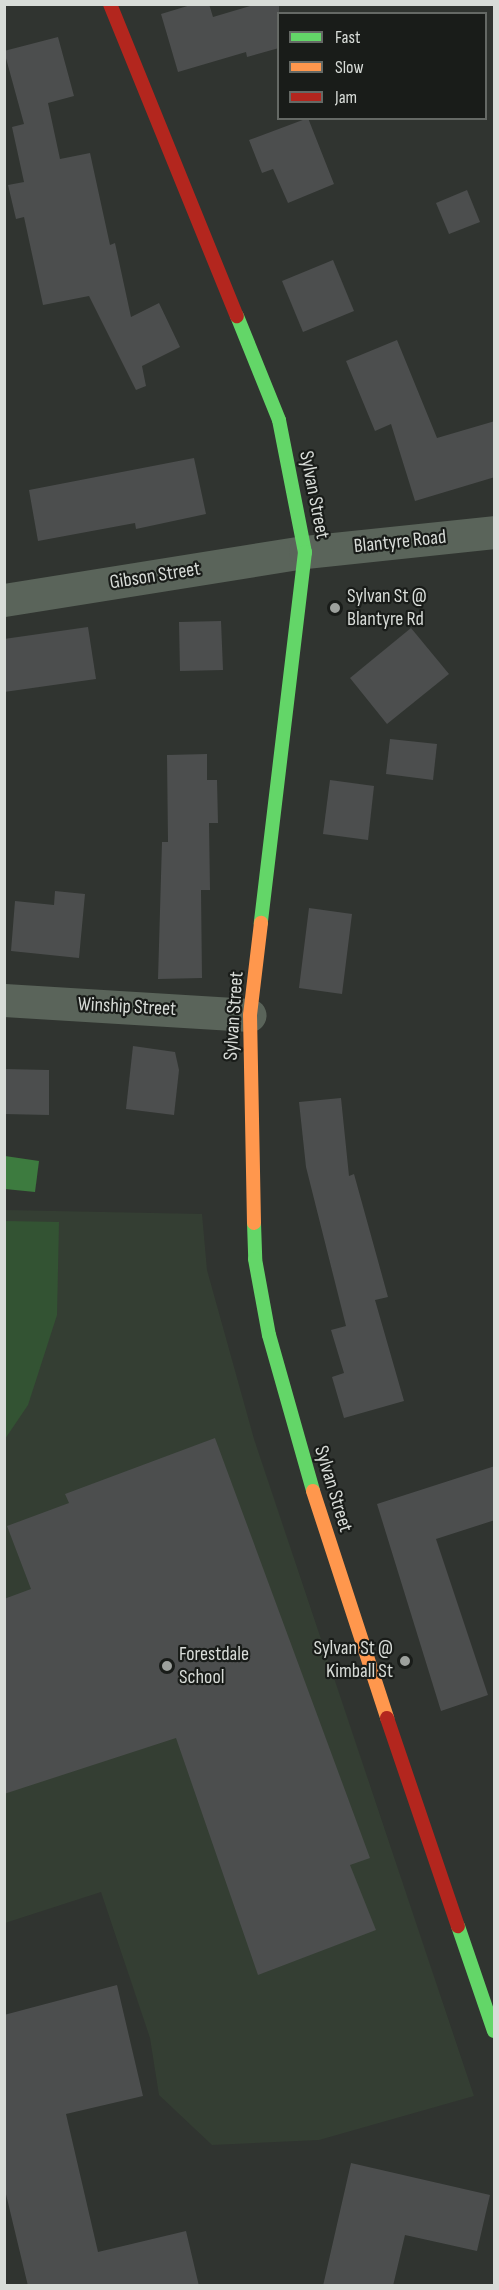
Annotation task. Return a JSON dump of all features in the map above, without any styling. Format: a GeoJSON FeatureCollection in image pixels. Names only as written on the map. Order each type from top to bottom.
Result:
{"type":"FeatureCollection","features":[{"type":"Feature","properties":{"kind":"street","name":"Sylvan Street"},"geometry":{"type":"LineString","coordinates":[[110,4],[279,420],[306,552],[250,1015],[249,1100],[255,1259],[271,1345],[284,1398],[343,1587],[483,1967],[495,2031]]}},
{"type":"Feature","properties":{"kind":"street","name":"Blantyre Road"},"geometry":{"type":"LineString","coordinates":[[306,552],[495,532]]}},
{"type":"Feature","properties":{"kind":"street","name":"Gibson Street"},"geometry":{"type":"LineString","coordinates":[[4,600],[306,552]]}},
{"type":"Feature","properties":{"kind":"street","name":"Winship Street"},"geometry":{"type":"LineString","coordinates":[[4,1000],[250,1015]]}},
{"type":"Feature","properties":{"kind":"shaded area"},"geometry":{"type":"Polygon","coordinates":[[[5,1156],[39,1161],[35,1192],[5,1189],[5,1156]]]}},
{"type":"Feature","properties":{"kind":"shaded area","name":"Forestdale School"},"geometry":{"type":"Polygon","coordinates":[[[5,1210],[202,1214],[207,1270],[254,1439],[474,2096],[319,2140],[212,2145],[159,2095],[150,2038],[101,1892],[5,1923],[5,1210]]]}},
{"type":"Feature","properties":{"kind":"shaded area"},"geometry":{"type":"Polygon","coordinates":[[[5,1221],[59,1222],[57,1315],[28,1405],[5,1439],[5,1221]]]}},
{"type":"Feature","properties":{"kind":"building"},"geometry":{"type":"Polygon","coordinates":[[[194,4],[209,4],[213,17],[257,4],[279,4],[277,49],[247,57],[246,52],[178,72],[161,14],[194,4]]]}},
{"type":"Feature","properties":{"kind":"building"},"geometry":{"type":"Polygon","coordinates":[[[58,37],[74,96],[48,103],[60,159],[90,153],[110,245],[115,243],[131,317],[159,303],[180,347],[142,366],[146,386],[136,390],[89,296],[43,305],[24,217],[16,219],[8,185],[24,182],[12,127],[24,124],[4,51],[58,37]]]}},
{"type":"Feature","properties":{"kind":"building"},"geometry":{"type":"Polygon","coordinates":[[[303,120],[309,120],[334,184],[288,203],[273,169],[262,173],[249,140],[303,120]]]}},
{"type":"Feature","properties":{"kind":"building"},"geometry":{"type":"Polygon","coordinates":[[[467,190],[480,222],[449,234],[436,203],[467,190]]]}},
{"type":"Feature","properties":{"kind":"building"},"geometry":{"type":"Polygon","coordinates":[[[333,260],[354,311],[303,332],[282,281],[333,260]]]}},
{"type":"Feature","properties":{"kind":"building"},"geometry":{"type":"Polygon","coordinates":[[[397,340],[437,438],[495,421],[495,477],[415,501],[391,424],[375,431],[346,361],[397,340]]]}},
{"type":"Feature","properties":{"kind":"building"},"geometry":{"type":"Polygon","coordinates":[[[194,458],[206,514],[136,529],[135,523],[38,541],[29,490],[194,458]]]}},
{"type":"Feature","properties":{"kind":"building"},"geometry":{"type":"Polygon","coordinates":[[[221,621],[223,670],[180,671],[179,622],[221,621]]]}},
{"type":"Feature","properties":{"kind":"building"},"geometry":{"type":"Polygon","coordinates":[[[88,627],[96,679],[4,692],[4,639],[88,627]]]}},
{"type":"Feature","properties":{"kind":"building"},"geometry":{"type":"Polygon","coordinates":[[[411,628],[449,674],[387,724],[350,678],[411,628]]]}},
{"type":"Feature","properties":{"kind":"building"},"geometry":{"type":"Polygon","coordinates":[[[390,739],[437,744],[433,780],[386,774],[390,739]]]}},
{"type":"Feature","properties":{"kind":"building"},"geometry":{"type":"Polygon","coordinates":[[[207,754],[207,780],[217,780],[218,823],[209,823],[210,890],[201,890],[202,978],[158,979],[162,842],[168,842],[167,755],[207,754]]]}},
{"type":"Feature","properties":{"kind":"building"},"geometry":{"type":"Polygon","coordinates":[[[330,780],[374,786],[368,840],[323,834],[330,780]]]}},
{"type":"Feature","properties":{"kind":"building"},"geometry":{"type":"Polygon","coordinates":[[[55,891],[85,894],[79,958],[11,951],[15,901],[54,905],[55,891]]]}},
{"type":"Feature","properties":{"kind":"building"},"geometry":{"type":"Polygon","coordinates":[[[309,908],[352,914],[342,994],[299,988],[309,908]]]}},
{"type":"Feature","properties":{"kind":"building"},"geometry":{"type":"Polygon","coordinates":[[[133,1046],[175,1052],[179,1070],[174,1115],[126,1109],[133,1046]]]}},
{"type":"Feature","properties":{"kind":"building"},"geometry":{"type":"Polygon","coordinates":[[[4,1069],[49,1070],[49,1115],[4,1114],[4,1069]]]}},
{"type":"Feature","properties":{"kind":"building"},"geometry":{"type":"Polygon","coordinates":[[[341,1098],[349,1176],[354,1174],[388,1297],[375,1300],[404,1401],[344,1418],[332,1377],[344,1373],[331,1330],[346,1326],[306,1167],[299,1102],[341,1098]]]}},
{"type":"Feature","properties":{"kind":"building"},"geometry":{"type":"Polygon","coordinates":[[[215,1438],[370,1858],[350,1865],[376,1930],[258,1975],[176,1738],[4,1794],[4,1599],[31,1589],[7,1526],[69,1503],[65,1494],[215,1438]]]}},
{"type":"Feature","properties":{"kind":"building"},"geometry":{"type":"Polygon","coordinates":[[[495,1466],[495,1520],[436,1539],[488,1695],[441,1711],[377,1504],[495,1466]]]}},
{"type":"Feature","properties":{"kind":"building"},"geometry":{"type":"Polygon","coordinates":[[[117,1985],[143,2096],[66,2114],[98,2252],[186,2231],[199,2286],[28,2286],[4,2186],[4,2015],[117,1985]]]}},
{"type":"Feature","properties":{"kind":"building"},"geometry":{"type":"Polygon","coordinates":[[[351,2163],[490,2195],[477,2251],[405,2235],[393,2286],[323,2286],[351,2163]]]}},
{"type":"Feature","properties":{"kind":"traffic: fast"},"geometry":{"type":"LineString","coordinates":[[237,316],[279,420],[305,552],[261,923]]}},
{"type":"Feature","properties":{"kind":"traffic: fast"},"geometry":{"type":"LineString","coordinates":[[254,1223],[255,1259],[269,1335],[313,1491]]}},
{"type":"Feature","properties":{"kind":"traffic: fast"},"geometry":{"type":"LineString","coordinates":[[458,1926],[494,2031]]}},
{"type":"Feature","properties":{"kind":"traffic: slow"},"geometry":{"type":"LineString","coordinates":[[254,1223],[250,1015],[261,923]]}},
{"type":"Feature","properties":{"kind":"traffic: slow"},"geometry":{"type":"LineString","coordinates":[[313,1491],[387,1718]]}},
{"type":"Feature","properties":{"kind":"traffic: jam"},"geometry":{"type":"LineString","coordinates":[[110,4],[237,316]]}},
{"type":"Feature","properties":{"kind":"traffic: jam"},"geometry":{"type":"LineString","coordinates":[[387,1718],[458,1926]]}},
{"type":"Feature","properties":{"kind":"place","name":"Sylvan St @ Blantyre Rd"},"geometry":{"type":"Point","coordinates":[335,608]}},
{"type":"Feature","properties":{"kind":"place","name":"Sylvan St @ Kimball St"},"geometry":{"type":"Point","coordinates":[405,1661]}},
{"type":"Feature","properties":{"kind":"place","name":"Forestdale School"},"geometry":{"type":"Point","coordinates":[167,1666]}}]}
